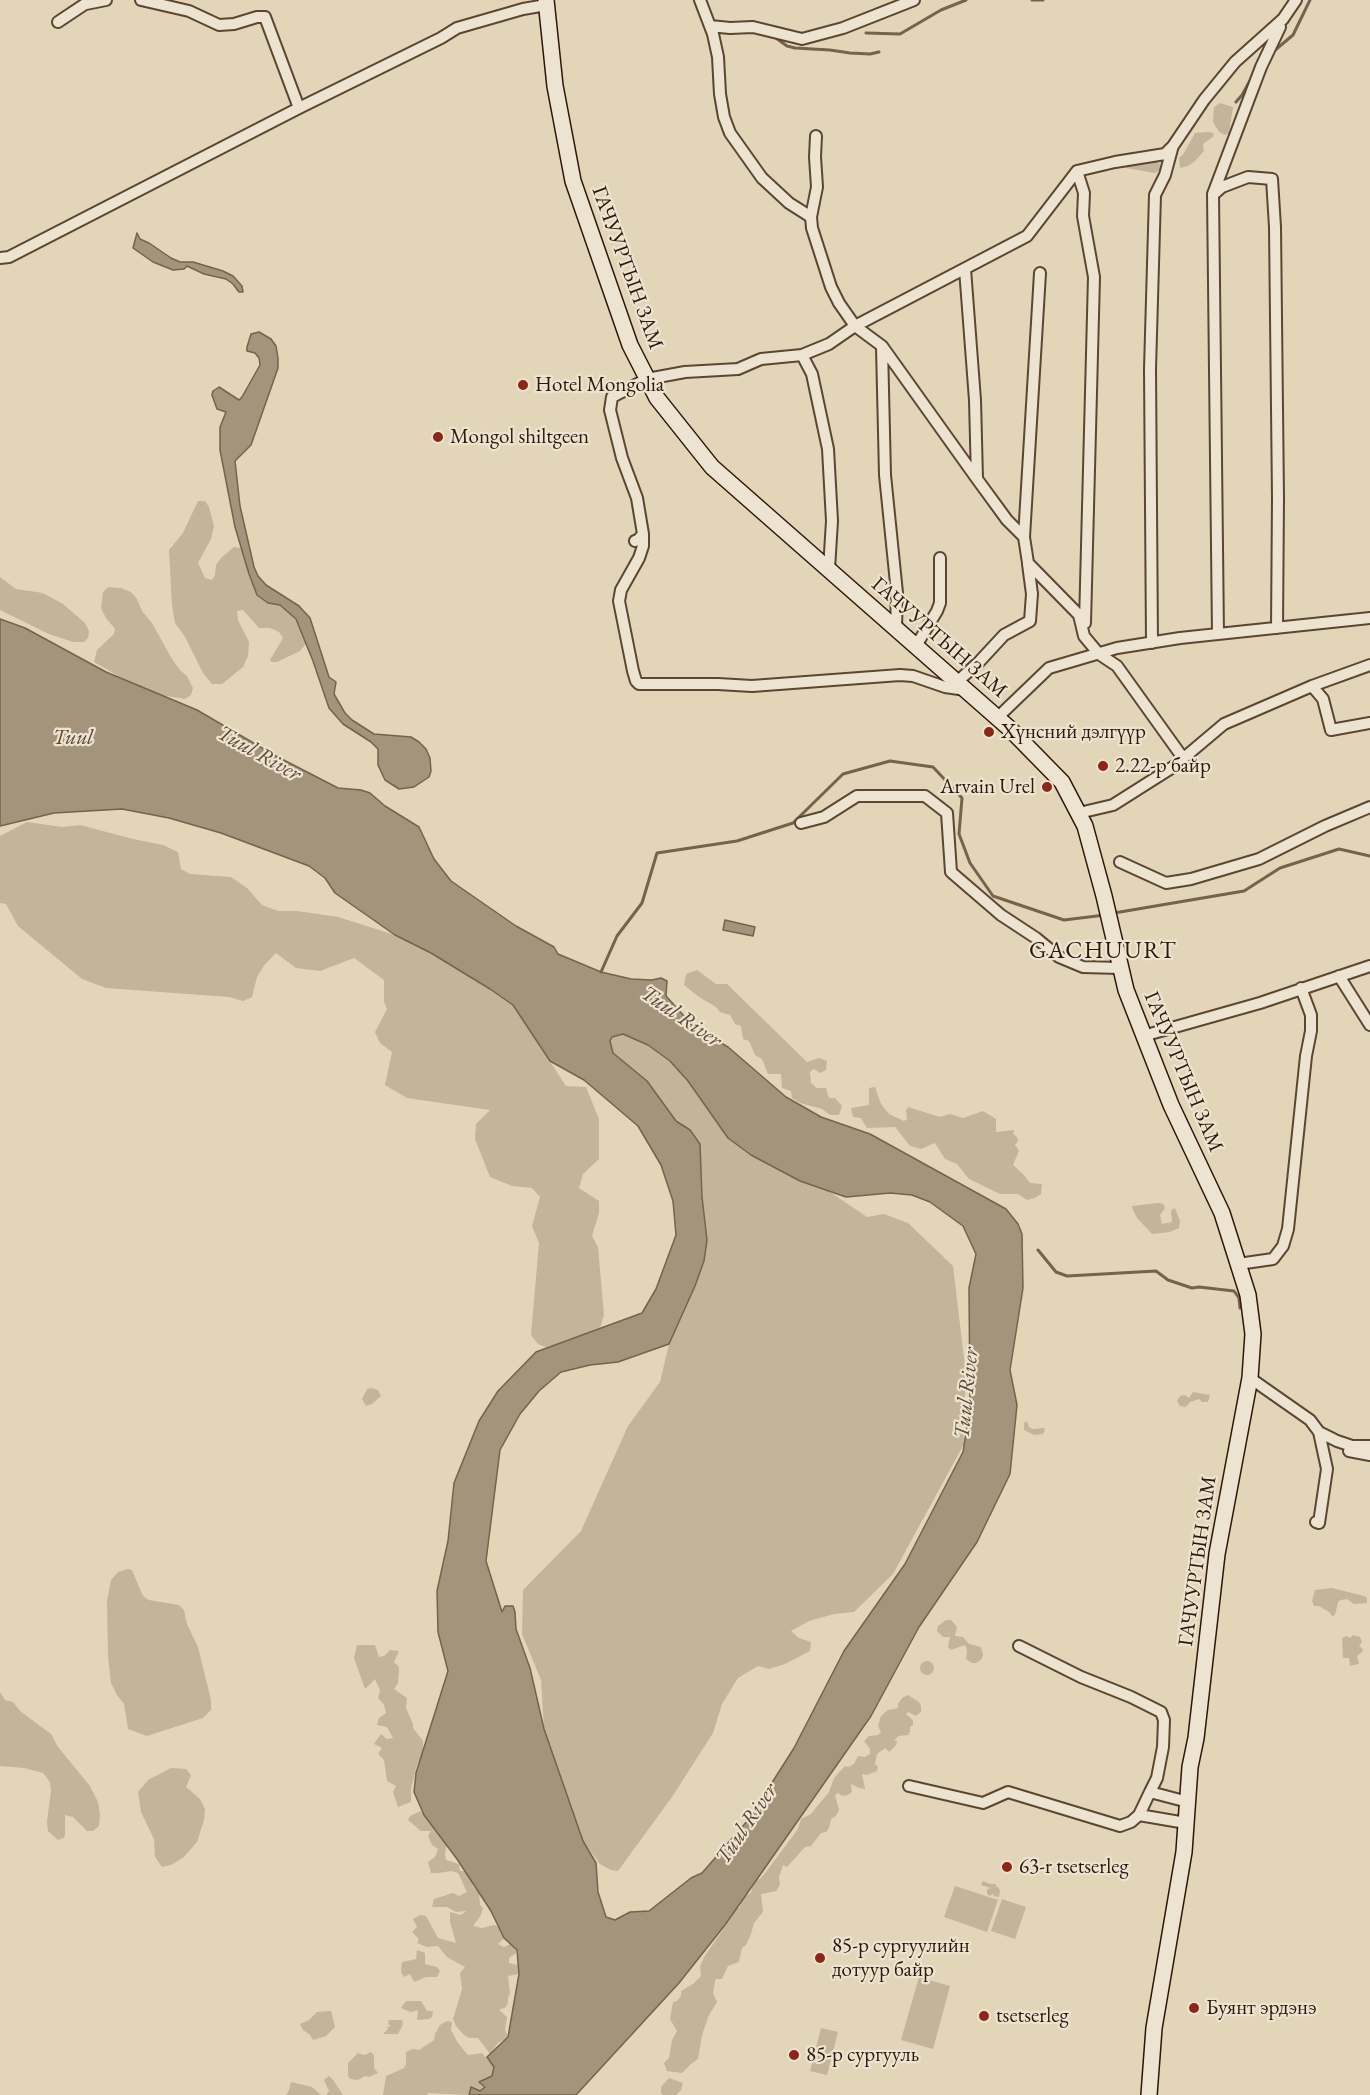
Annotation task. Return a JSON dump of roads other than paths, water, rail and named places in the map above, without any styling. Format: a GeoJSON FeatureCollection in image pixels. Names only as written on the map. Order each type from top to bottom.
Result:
{"type":"FeatureCollection","features":[{"type":"Feature","properties":{"kind":"main road","name":"ГАЧУУРТЫН ЗАМ"},"geometry":{"type":"LineString","coordinates":[[546,2],[555,86],[573,181],[630,345],[657,398],[712,467],[998,717],[1062,782],[1085,826],[1126,990],[1171,1105],[1222,1214],[1248,1295],[1253,1334],[1250,1378],[1217,1554],[1196,1738],[1190,1767],[1184,1851],[1154,2028],[1149,2095]]}},
{"type":"Feature","properties":{"kind":"street"},"geometry":{"type":"LineString","coordinates":[[58,22],[88,2],[106,0]]}},
{"type":"Feature","properties":{"kind":"street"},"geometry":{"type":"LineString","coordinates":[[141,0],[189,11],[219,25],[234,24],[257,16],[265,17],[298,108]]}},
{"type":"Feature","properties":{"kind":"street"},"geometry":{"type":"LineString","coordinates":[[700,0],[718,57],[720,94],[724,117],[730,132],[762,178],[789,203],[811,217]]}},
{"type":"Feature","properties":{"kind":"street"},"geometry":{"type":"LineString","coordinates":[[710,26],[753,27],[802,39],[843,28],[914,0]]}},
{"type":"Feature","properties":{"kind":"street"},"geometry":{"type":"LineString","coordinates":[[1218,634],[1213,194],[1261,67],[1283,19],[1296,0]]}},
{"type":"Feature","properties":{"kind":"street"},"geometry":{"type":"LineString","coordinates":[[0,258],[20,252],[457,28],[546,2]]}},
{"type":"Feature","properties":{"kind":"street"},"geometry":{"type":"LineString","coordinates":[[1040,273],[1024,537],[1032,594],[1030,621],[1004,635],[957,690],[913,676],[900,675],[752,686],[639,684],[633,671],[619,602],[621,590],[643,546],[639,538],[637,498],[622,458],[610,410],[612,397],[647,379],[686,372],[738,369],[761,359],[802,356],[829,344],[855,326],[1027,236],[1077,171],[1166,154],[1204,100],[1235,62],[1283,19]]}},
{"type":"Feature","properties":{"kind":"street"},"geometry":{"type":"LineString","coordinates":[[816,135],[817,187],[811,217],[812,228],[838,303],[855,326],[882,346],[1007,520],[1024,537]]}},
{"type":"Feature","properties":{"kind":"street"},"geometry":{"type":"LineString","coordinates":[[1152,643],[1150,369],[1155,195],[1165,175],[1173,146]]}},
{"type":"Feature","properties":{"kind":"street"},"geometry":{"type":"LineString","coordinates":[[1077,171],[1084,193],[1083,216],[1094,277],[1084,636]]}},
{"type":"Feature","properties":{"kind":"street"},"geometry":{"type":"LineString","coordinates":[[1213,194],[1222,187],[1248,177],[1272,179],[1275,227],[1277,628]]}},
{"type":"Feature","properties":{"kind":"street"},"geometry":{"type":"LineString","coordinates":[[965,268],[975,400],[977,479]]}},
{"type":"Feature","properties":{"kind":"street"},"geometry":{"type":"LineString","coordinates":[[882,346],[885,475],[897,593],[896,628]]}},
{"type":"Feature","properties":{"kind":"street"},"geometry":{"type":"LineString","coordinates":[[802,356],[812,374],[828,449],[832,521],[829,569]]}},
{"type":"Feature","properties":{"kind":"street"},"geometry":{"type":"LineString","coordinates":[[916,646],[940,603],[940,558]]}},
{"type":"Feature","properties":{"kind":"street"},"geometry":{"type":"LineString","coordinates":[[1028,563],[1079,615],[1084,636],[1099,654],[1117,666],[1183,758]]}},
{"type":"Feature","properties":{"kind":"street"},"geometry":{"type":"LineString","coordinates":[[998,717],[1050,668],[1117,648],[1218,634],[1370,618]]}},
{"type":"Feature","properties":{"kind":"street"},"geometry":{"type":"LineString","coordinates":[[1079,813],[1113,805],[1173,767],[1224,724],[1312,686],[1370,665]]}},
{"type":"Feature","properties":{"kind":"street"},"geometry":{"type":"LineString","coordinates":[[1312,686],[1323,699],[1331,730],[1370,723]]}},
{"type":"Feature","properties":{"kind":"street"},"geometry":{"type":"LineString","coordinates":[[801,823],[824,817],[857,796],[924,796],[947,813],[951,872],[1001,915],[1036,938],[1059,957],[1083,967],[1120,968]]}},
{"type":"Feature","properties":{"kind":"street"},"geometry":{"type":"LineString","coordinates":[[1120,862],[1166,883],[1191,879],[1259,859],[1325,826],[1370,807]]}},
{"type":"Feature","properties":{"kind":"street"},"geometry":{"type":"LineString","coordinates":[[1143,1036],[1260,1003],[1370,966]]}},
{"type":"Feature","properties":{"kind":"street"},"geometry":{"type":"LineString","coordinates":[[1339,976],[1370,1025]]}},
{"type":"Feature","properties":{"kind":"street"},"geometry":{"type":"LineString","coordinates":[[1238,1264],[1273,1259],[1283,1246],[1288,1229],[1306,1056],[1311,1031],[1311,1015],[1301,988]]}},
{"type":"Feature","properties":{"kind":"street"},"geometry":{"type":"LineString","coordinates":[[1250,1378],[1310,1420],[1319,1432],[1327,1469],[1319,1523],[1316,1522]]}},
{"type":"Feature","properties":{"kind":"street"},"geometry":{"type":"LineString","coordinates":[[1319,1432],[1352,1446],[1370,1446]]}},
{"type":"Feature","properties":{"kind":"street"},"geometry":{"type":"LineString","coordinates":[[1323,1444],[1370,1455]]}},
{"type":"Feature","properties":{"kind":"street"},"geometry":{"type":"LineString","coordinates":[[909,1786],[983,1803],[1008,1792],[1120,1826],[1131,1822],[1139,1815],[1157,1778],[1163,1748],[1164,1720],[1161,1712],[1018,1646]]}},
{"type":"Feature","properties":{"kind":"street"},"geometry":{"type":"LineString","coordinates":[[1150,1792],[1188,1802]]}},
{"type":"Feature","properties":{"kind":"street"},"geometry":{"type":"LineString","coordinates":[[1139,1815],[1186,1823]]}},
{"type":"Feature","properties":{"kind":"water"},"geometry":{"type":"Polygon","coordinates":[[[137,233],[140,239],[171,258],[180,262],[193,262],[233,276],[242,286],[243,292],[239,292],[226,279],[204,274],[187,266],[184,269],[173,270],[153,262],[133,248],[137,233]]]}},
{"type":"Feature","properties":{"kind":"water"},"geometry":{"type":"Polygon","coordinates":[[[259,332],[271,339],[276,346],[278,368],[251,445],[235,461],[240,506],[254,567],[266,585],[299,606],[310,618],[329,677],[336,682],[334,694],[345,713],[374,734],[411,737],[426,749],[430,758],[431,771],[429,777],[414,787],[399,789],[385,780],[378,765],[378,749],[343,724],[329,708],[296,619],[280,605],[268,603],[257,595],[249,574],[235,527],[220,450],[220,427],[226,412],[217,409],[212,395],[213,391],[219,387],[239,400],[242,397],[260,365],[255,353],[247,351],[251,334],[259,332]]]}},
{"type":"Feature","properties":{"kind":"water"},"geometry":{"type":"Polygon","coordinates":[[[0,619],[25,628],[106,672],[197,710],[274,755],[338,788],[370,793],[385,806],[419,827],[434,859],[451,881],[516,926],[554,947],[558,954],[601,972],[631,979],[661,978],[667,981],[666,996],[694,1027],[728,1047],[786,1097],[821,1117],[870,1134],[1006,1209],[1018,1224],[1022,1234],[1023,1288],[1010,1370],[1017,1405],[1010,1474],[977,1542],[919,1627],[871,1716],[725,1925],[679,1983],[576,2095],[469,2095],[471,2087],[480,2091],[485,2087],[479,2082],[492,2076],[494,2067],[487,2057],[508,2037],[519,1974],[517,1950],[504,1938],[491,1911],[457,1859],[424,1815],[414,1792],[416,1773],[448,1671],[438,1632],[437,1591],[448,1541],[454,1483],[479,1421],[498,1391],[536,1352],[642,1313],[656,1289],[676,1235],[673,1201],[661,1165],[638,1126],[584,1080],[550,1061],[513,1005],[431,953],[395,935],[335,893],[325,878],[309,866],[221,833],[169,818],[122,809],[54,813],[0,826],[0,619]],[[623,1034],[612,1037],[610,1041],[613,1053],[647,1081],[676,1121],[690,1130],[700,1144],[702,1197],[707,1240],[704,1261],[669,1344],[618,1362],[590,1365],[561,1372],[539,1391],[520,1414],[500,1450],[486,1561],[502,1612],[505,1606],[513,1606],[516,1629],[530,1668],[544,1729],[583,1841],[596,1863],[598,1892],[606,1917],[615,1920],[630,1912],[649,1911],[691,1878],[702,1873],[749,1819],[794,1748],[844,1651],[905,1564],[963,1452],[970,1407],[969,1288],[976,1254],[963,1226],[930,1202],[912,1195],[890,1193],[846,1197],[800,1181],[751,1155],[728,1138],[688,1081],[670,1061],[648,1045],[623,1034]]]}},
{"type":"Feature","properties":{"kind":"water"},"geometry":{"type":"Polygon","coordinates":[[[725,920],[755,927],[753,936],[723,930],[725,920]]]}},
{"type":"Feature","properties":{"kind":"waterway"},"geometry":{"type":"LineString","coordinates":[[866,33],[900,34],[941,10],[966,0]]}},
{"type":"Feature","properties":{"kind":"waterway"},"geometry":{"type":"LineString","coordinates":[[1032,0],[1043,0]]}},
{"type":"Feature","properties":{"kind":"waterway"},"geometry":{"type":"LineString","coordinates":[[1274,51],[1293,35],[1310,0]]}},
{"type":"Feature","properties":{"kind":"waterway"},"geometry":{"type":"LineString","coordinates":[[776,38],[787,46],[795,48],[870,54],[879,52]]}},
{"type":"Feature","properties":{"kind":"waterway"},"geometry":{"type":"LineString","coordinates":[[1236,102],[1252,77]]}},
{"type":"Feature","properties":{"kind":"waterway"},"geometry":{"type":"LineString","coordinates":[[601,972],[617,936],[642,903],[657,853],[737,841],[793,823],[843,774],[890,761],[933,767],[962,798],[959,834],[970,863],[993,896],[1064,920],[1105,915]]}},
{"type":"Feature","properties":{"kind":"waterway"},"geometry":{"type":"LineString","coordinates":[[1114,913],[1244,891],[1280,868],[1339,849],[1370,856]]}},
{"type":"Feature","properties":{"kind":"waterway"},"geometry":{"type":"LineString","coordinates":[[1038,1250],[1056,1272],[1067,1276],[1156,1271],[1168,1280],[1192,1288],[1234,1291],[1239,1298],[1240,1308]]}},
{"type":"Feature","properties":{"kind":"place","name":"Hotel Mongolia"},"geometry":{"type":"Point","coordinates":[523,385]}},
{"type":"Feature","properties":{"kind":"place","name":"Mongol shiltgeen"},"geometry":{"type":"Point","coordinates":[438,437]}},
{"type":"Feature","properties":{"kind":"place","name":"Хүнсний дэлгүүр"},"geometry":{"type":"Point","coordinates":[989,732]}},
{"type":"Feature","properties":{"kind":"place","name":"2.22-р байр"},"geometry":{"type":"Point","coordinates":[1103,766]}},
{"type":"Feature","properties":{"kind":"place","name":"Arvain Urel"},"geometry":{"type":"Point","coordinates":[1047,787]}},
{"type":"Feature","properties":{"kind":"place","name":"63-r tsetserleg"},"geometry":{"type":"Point","coordinates":[1007,1867]}},
{"type":"Feature","properties":{"kind":"place","name":"85-р сургуулийн дотуур байр"},"geometry":{"type":"Point","coordinates":[820,1958]}},
{"type":"Feature","properties":{"kind":"place","name":"Буянт эрдэнэ"},"geometry":{"type":"Point","coordinates":[1194,2008]}},
{"type":"Feature","properties":{"kind":"place","name":"tsetserleg"},"geometry":{"type":"Point","coordinates":[984,2016]}},
{"type":"Feature","properties":{"kind":"place","name":"85-р сургууль"},"geometry":{"type":"Point","coordinates":[794,2055]}},
{"type":"Feature","properties":{"kind":"district","name":"GACHUURT"},"geometry":{"type":"Point","coordinates":[1103,951]}},
{"type":"Feature","properties":{"kind":"water label","name":"Tuul"},"geometry":{"type":"Point","coordinates":[73,738]}},
{"type":"Feature","properties":{"kind":"water label","name":"Tuul River"},"geometry":{"type":"Point","coordinates":[259,754]}},
{"type":"Feature","properties":{"kind":"water label","name":"Tuul River"},"geometry":{"type":"Point","coordinates":[681,1017]}},
{"type":"Feature","properties":{"kind":"water label","name":"Tuul River"},"geometry":{"type":"Point","coordinates":[967,1393]}},
{"type":"Feature","properties":{"kind":"water label","name":"Tuul River"},"geometry":{"type":"Point","coordinates":[747,1824]}}]}
